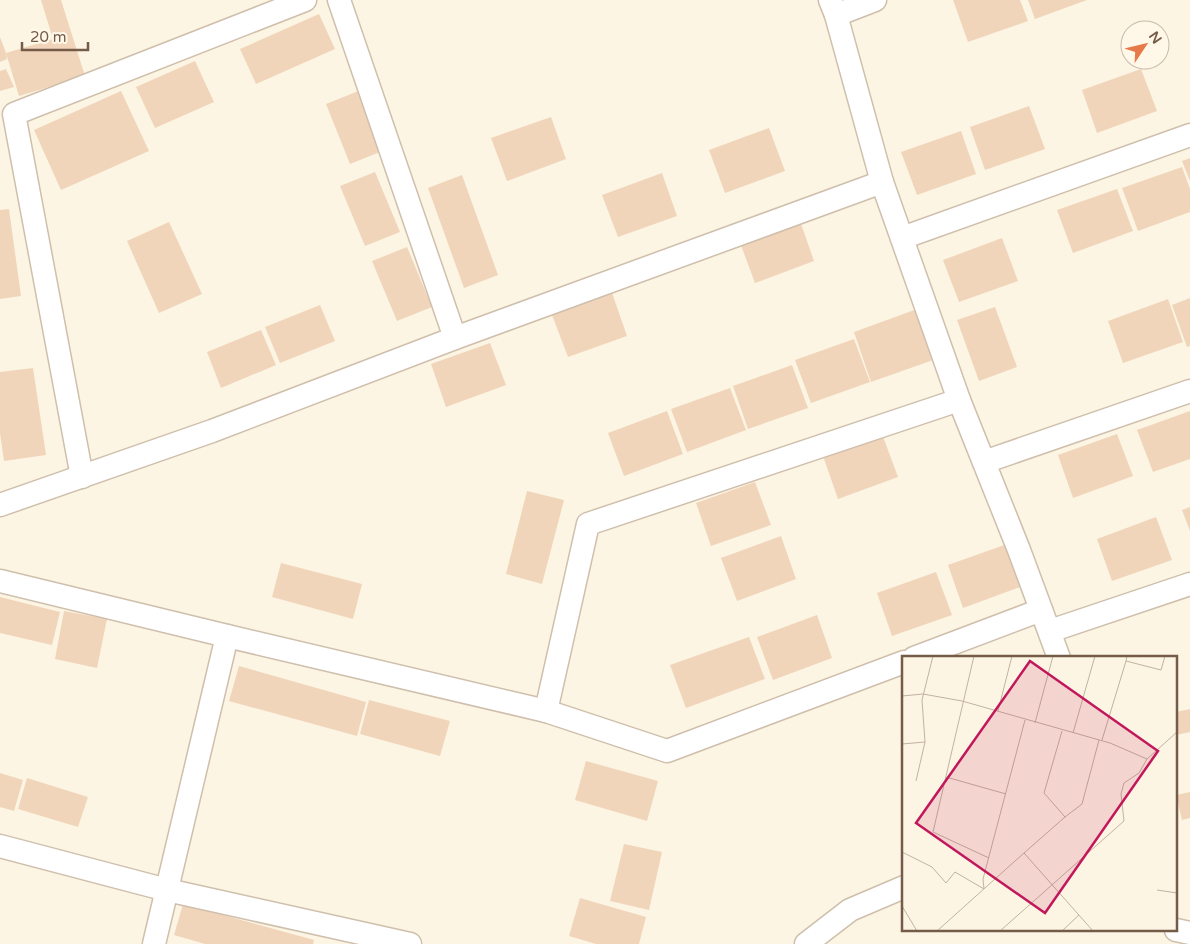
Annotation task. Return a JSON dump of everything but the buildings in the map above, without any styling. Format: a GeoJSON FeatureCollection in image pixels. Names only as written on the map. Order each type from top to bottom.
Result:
{"type":"FeatureCollection","features":[{"type":"Feature","properties":{"kind":"street"},"geometry":{"type":"LineString","coordinates":[[82,477],[14,114],[305,0]]}},
{"type":"Feature","properties":{"kind":"street"},"geometry":{"type":"LineString","coordinates":[[339,0],[455,338]]}},
{"type":"Feature","properties":{"kind":"street"},"geometry":{"type":"LineString","coordinates":[[875,0],[833,8],[882,182],[959,400],[1019,550],[1058,656]]}},
{"type":"Feature","properties":{"kind":"street"},"geometry":{"type":"LineString","coordinates":[[902,238],[1190,135]]}},
{"type":"Feature","properties":{"kind":"street"},"geometry":{"type":"LineString","coordinates":[[0,505],[212,431],[455,338],[882,182]]}},
{"type":"Feature","properties":{"kind":"street"},"geometry":{"type":"LineString","coordinates":[[984,462],[1190,391]]}},
{"type":"Feature","properties":{"kind":"street"},"geometry":{"type":"LineString","coordinates":[[546,710],[588,524],[959,400]]}},
{"type":"Feature","properties":{"kind":"street"},"geometry":{"type":"LineString","coordinates":[[0,581],[546,710],[667,751],[902,663]]}},
{"type":"Feature","properties":{"kind":"street"},"geometry":{"type":"LineString","coordinates":[[1050,631],[1190,584]]}},
{"type":"Feature","properties":{"kind":"street"},"geometry":{"type":"LineString","coordinates":[[919,656],[1041,610]]}},
{"type":"Feature","properties":{"kind":"street"},"geometry":{"type":"LineString","coordinates":[[154,944],[227,636]]}},
{"type":"Feature","properties":{"kind":"street"},"geometry":{"type":"LineString","coordinates":[[0,846],[167,890],[410,944]]}},
{"type":"Feature","properties":{"kind":"street"},"geometry":{"type":"LineString","coordinates":[[806,944],[850,910],[902,888]]}}]}
